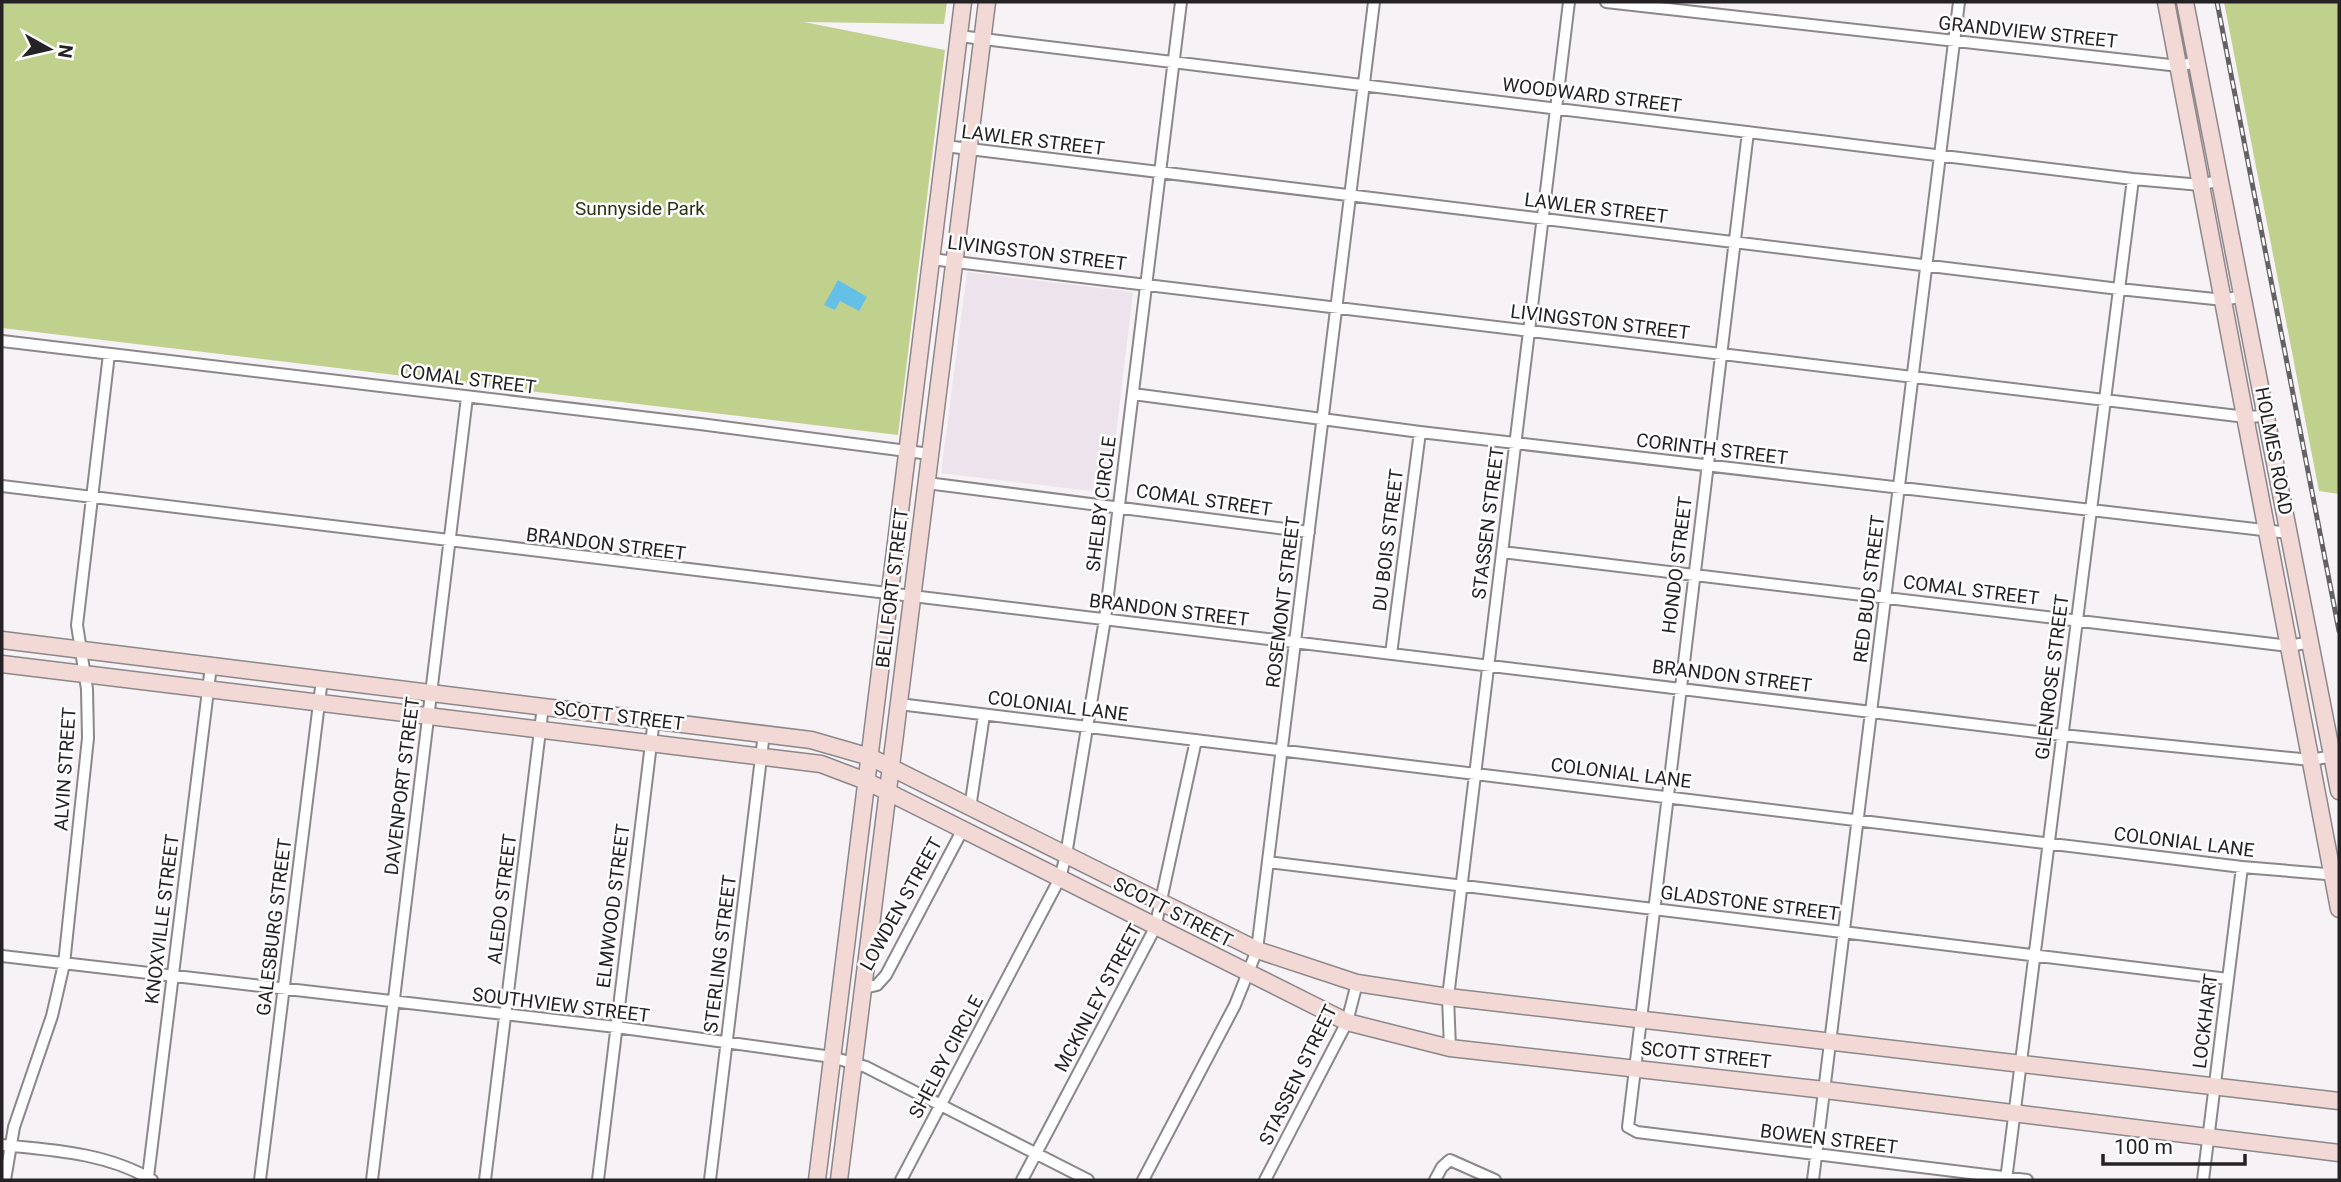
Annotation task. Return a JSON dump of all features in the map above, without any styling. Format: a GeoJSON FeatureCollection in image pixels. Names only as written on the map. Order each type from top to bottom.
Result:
{"type":"FeatureCollection","features":[{"type":"Feature","properties":{"kind":"main road","name":"BELLFORT STREET"},"geometry":{"type":"LineString","coordinates":[[817,1177],[963,2]]}},
{"type":"Feature","properties":{"kind":"main road","name":"BELLFORT STREET"},"geometry":{"type":"LineString","coordinates":[[840,1178],[986,2]]}},
{"type":"Feature","properties":{"kind":"main road","name":"HOLMES ROAD"},"geometry":{"type":"LineString","coordinates":[[2166,2],[2311,760],[2336,875],[2339,909]]}},
{"type":"Feature","properties":{"kind":"main road","name":"HOLMES ROAD"},"geometry":{"type":"LineString","coordinates":[[2185,2],[2339,791]]}},
{"type":"Feature","properties":{"kind":"main road","name":"SCOTT STREET"},"geometry":{"type":"LineString","coordinates":[[2,640],[811,740],[870,757],[1256,950],[1357,984],[1448,997],[2339,1101]]}},
{"type":"Feature","properties":{"kind":"main road","name":"SCOTT STREET"},"geometry":{"type":"LineString","coordinates":[[2,664],[762,754],[821,764],[866,781],[1347,1022],[1450,1048],[1825,1090],[2339,1153]]}},
{"type":"Feature","properties":{"kind":"main road"},"geometry":{"type":"LineString","coordinates":[[845,946],[868,949]]}},
{"type":"Feature","properties":{"kind":"main road"},"geometry":{"type":"LineString","coordinates":[[817,1177],[840,1178]]}},
{"type":"Feature","properties":{"kind":"street","name":"SHELBY CIRCLE"},"geometry":{"type":"LineString","coordinates":[[901,1180],[1059,878],[1066,855],[1105,619],[1181,2]]}},
{"type":"Feature","properties":{"kind":"street","name":"ROSEMONT STREET"},"geometry":{"type":"LineString","coordinates":[[1143,1180],[1249,974],[1256,950],[1283,751],[1374,2]]}},
{"type":"Feature","properties":{"kind":"street","name":"STASSEN STREET"},"geometry":{"type":"LineString","coordinates":[[1450,1048],[1448,997],[1569,2]]}},
{"type":"Feature","properties":{"kind":"street","name":"GRANDVIEW STREET"},"geometry":{"type":"LineString","coordinates":[[1606,2],[2179,66],[2196,62]]}},
{"type":"Feature","properties":{"kind":"street","name":"RED BUD STREET"},"geometry":{"type":"LineString","coordinates":[[1813,1180],[1959,2]]}},
{"type":"Feature","properties":{"kind":"street","name":"WOODWARD STREET"},"geometry":{"type":"LineString","coordinates":[[959,36],[2133,179],[2201,185],[2220,180]]}},
{"type":"Feature","properties":{"kind":"street","name":"HONDO STREET"},"geometry":{"type":"LineString","coordinates":[[1628,1128],[1639,1018],[1748,132]]}},
{"type":"Feature","properties":{"kind":"street","name":"LAWLER STREET"},"geometry":{"type":"LineString","coordinates":[[945,146],[2119,289],[2224,300],[2242,296]]}},
{"type":"Feature","properties":{"kind":"street","name":"GLENROSE STREET"},"geometry":{"type":"LineString","coordinates":[[2006,1179],[2133,179]]}},
{"type":"Feature","properties":{"kind":"street","name":"LIVINGSTON STREET"},"geometry":{"type":"LineString","coordinates":[[931,259],[2246,417],[2265,416]]}},
{"type":"Feature","properties":{"kind":"street","name":"COMAL STREET"},"geometry":{"type":"LineString","coordinates":[[2,341],[930,454]]}},
{"type":"Feature","properties":{"kind":"street","name":"ALVIN STREET"},"geometry":{"type":"LineString","coordinates":[[5,1180],[6,1145],[52,1016],[64,964],[87,765],[87,690],[77,625],[109,354]]}},
{"type":"Feature","properties":{"kind":"street","name":"CORINTH STREET"},"geometry":{"type":"LineString","coordinates":[[1133,394],[1420,432],[2289,533]]}},
{"type":"Feature","properties":{"kind":"street","name":"DAVENPORT STREET"},"geometry":{"type":"LineString","coordinates":[[372,1180],[467,397]]}},
{"type":"Feature","properties":{"kind":"street","name":"DU BOIS STREET"},"geometry":{"type":"LineString","coordinates":[[1391,653],[1420,432]]}},
{"type":"Feature","properties":{"kind":"street","name":"COMAL STREET"},"geometry":{"type":"LineString","coordinates":[[927,483],[1309,532]]}},
{"type":"Feature","properties":{"kind":"street","name":"BRANDON STREET"},"geometry":{"type":"LineString","coordinates":[[2,486],[1296,643],[1680,686],[2062,735],[2311,760],[2333,756]]}},
{"type":"Feature","properties":{"kind":"street","name":"COMAL STREET"},"geometry":{"type":"LineString","coordinates":[[1502,552],[2289,646],[2311,642]]}},
{"type":"Feature","properties":{"kind":"street","name":"KNOXVILLE STREET"},"geometry":{"type":"LineString","coordinates":[[150,1179],[211,666]]}},
{"type":"Feature","properties":{"kind":"street","name":"GALESBURG STREET"},"geometry":{"type":"LineString","coordinates":[[260,1180],[322,679]]}},
{"type":"Feature","properties":{"kind":"street","name":"COLONIAL LANE"},"geometry":{"type":"LineString","coordinates":[[899,704],[2242,867],[2336,875]]}},
{"type":"Feature","properties":{"kind":"street","name":"ALEDO STREET"},"geometry":{"type":"LineString","coordinates":[[485,1180],[543,706]]}},
{"type":"Feature","properties":{"kind":"street"},"geometry":{"type":"LineString","coordinates":[[970,808],[984,715]]}},
{"type":"Feature","properties":{"kind":"street","name":"ELMWOOD STREET"},"geometry":{"type":"LineString","coordinates":[[598,1180],[654,719]]}},
{"type":"Feature","properties":{"kind":"street","name":"STERLING STREET"},"geometry":{"type":"LineString","coordinates":[[710,1180],[764,733]]}},
{"type":"Feature","properties":{"kind":"street","name":"MCKINLEY STREET"},"geometry":{"type":"LineString","coordinates":[[1022,1180],[1156,928],[1196,740]]}},
{"type":"Feature","properties":{"kind":"street","name":"LOWDEN STREET"},"geometry":{"type":"LineString","coordinates":[[864,988],[877,985],[886,975],[963,829]]}},
{"type":"Feature","properties":{"kind":"street","name":"GLADSTONE STREET"},"geometry":{"type":"LineString","coordinates":[[1268,862],[2228,979]]}},
{"type":"Feature","properties":{"kind":"street","name":"LOCKHART"},"geometry":{"type":"LineString","coordinates":[[2203,1180],[2242,867]]}},
{"type":"Feature","properties":{"kind":"street","name":"SOUTHVIEW STREET"},"geometry":{"type":"LineString","coordinates":[[2,956],[616,1027],[832,1057],[854,1062],[1088,1180]]}},
{"type":"Feature","properties":{"kind":"street","name":"STASSEN STREET"},"geometry":{"type":"LineString","coordinates":[[1265,1180],[1347,1022],[1357,984]]}},
{"type":"Feature","properties":{"kind":"street","name":"BOWEN STREET"},"geometry":{"type":"LineString","coordinates":[[1628,1128],[1637,1132],[2026,1180]]}},
{"type":"Feature","properties":{"kind":"street"},"geometry":{"type":"LineString","coordinates":[[6,1145],[93,1157],[150,1179]]}},
{"type":"Feature","properties":{"kind":"street"},"geometry":{"type":"LineString","coordinates":[[1435,1180],[1442,1167],[1450,1160],[1495,1180]]}},
{"type":"Feature","properties":{"kind":"shaded area"},"geometry":{"type":"Polygon","coordinates":[[[967,272],[1133,292],[1109,493],[941,473],[967,272]]]}},
{"type":"Feature","properties":{"kind":"green space","name":"Sunnyside Park"},"geometry":{"type":"Polygon","coordinates":[[[2,2],[947,2],[944,24],[804,22],[945,50],[898,435],[2,328],[2,2]]]}},
{"type":"Feature","properties":{"kind":"green space"},"geometry":{"type":"Polygon","coordinates":[[[2224,2],[2339,2],[2339,494],[2319,491],[2224,2]]]}},
{"type":"Feature","properties":{"kind":"water"},"geometry":{"type":"Polygon","coordinates":[[[838,280],[867,297],[859,311],[840,301],[835,310],[824,305],[838,280]]]}},
{"type":"Feature","properties":{"kind":"railway"},"geometry":{"type":"LineString","coordinates":[[2217,2],[2339,631]]}}]}
